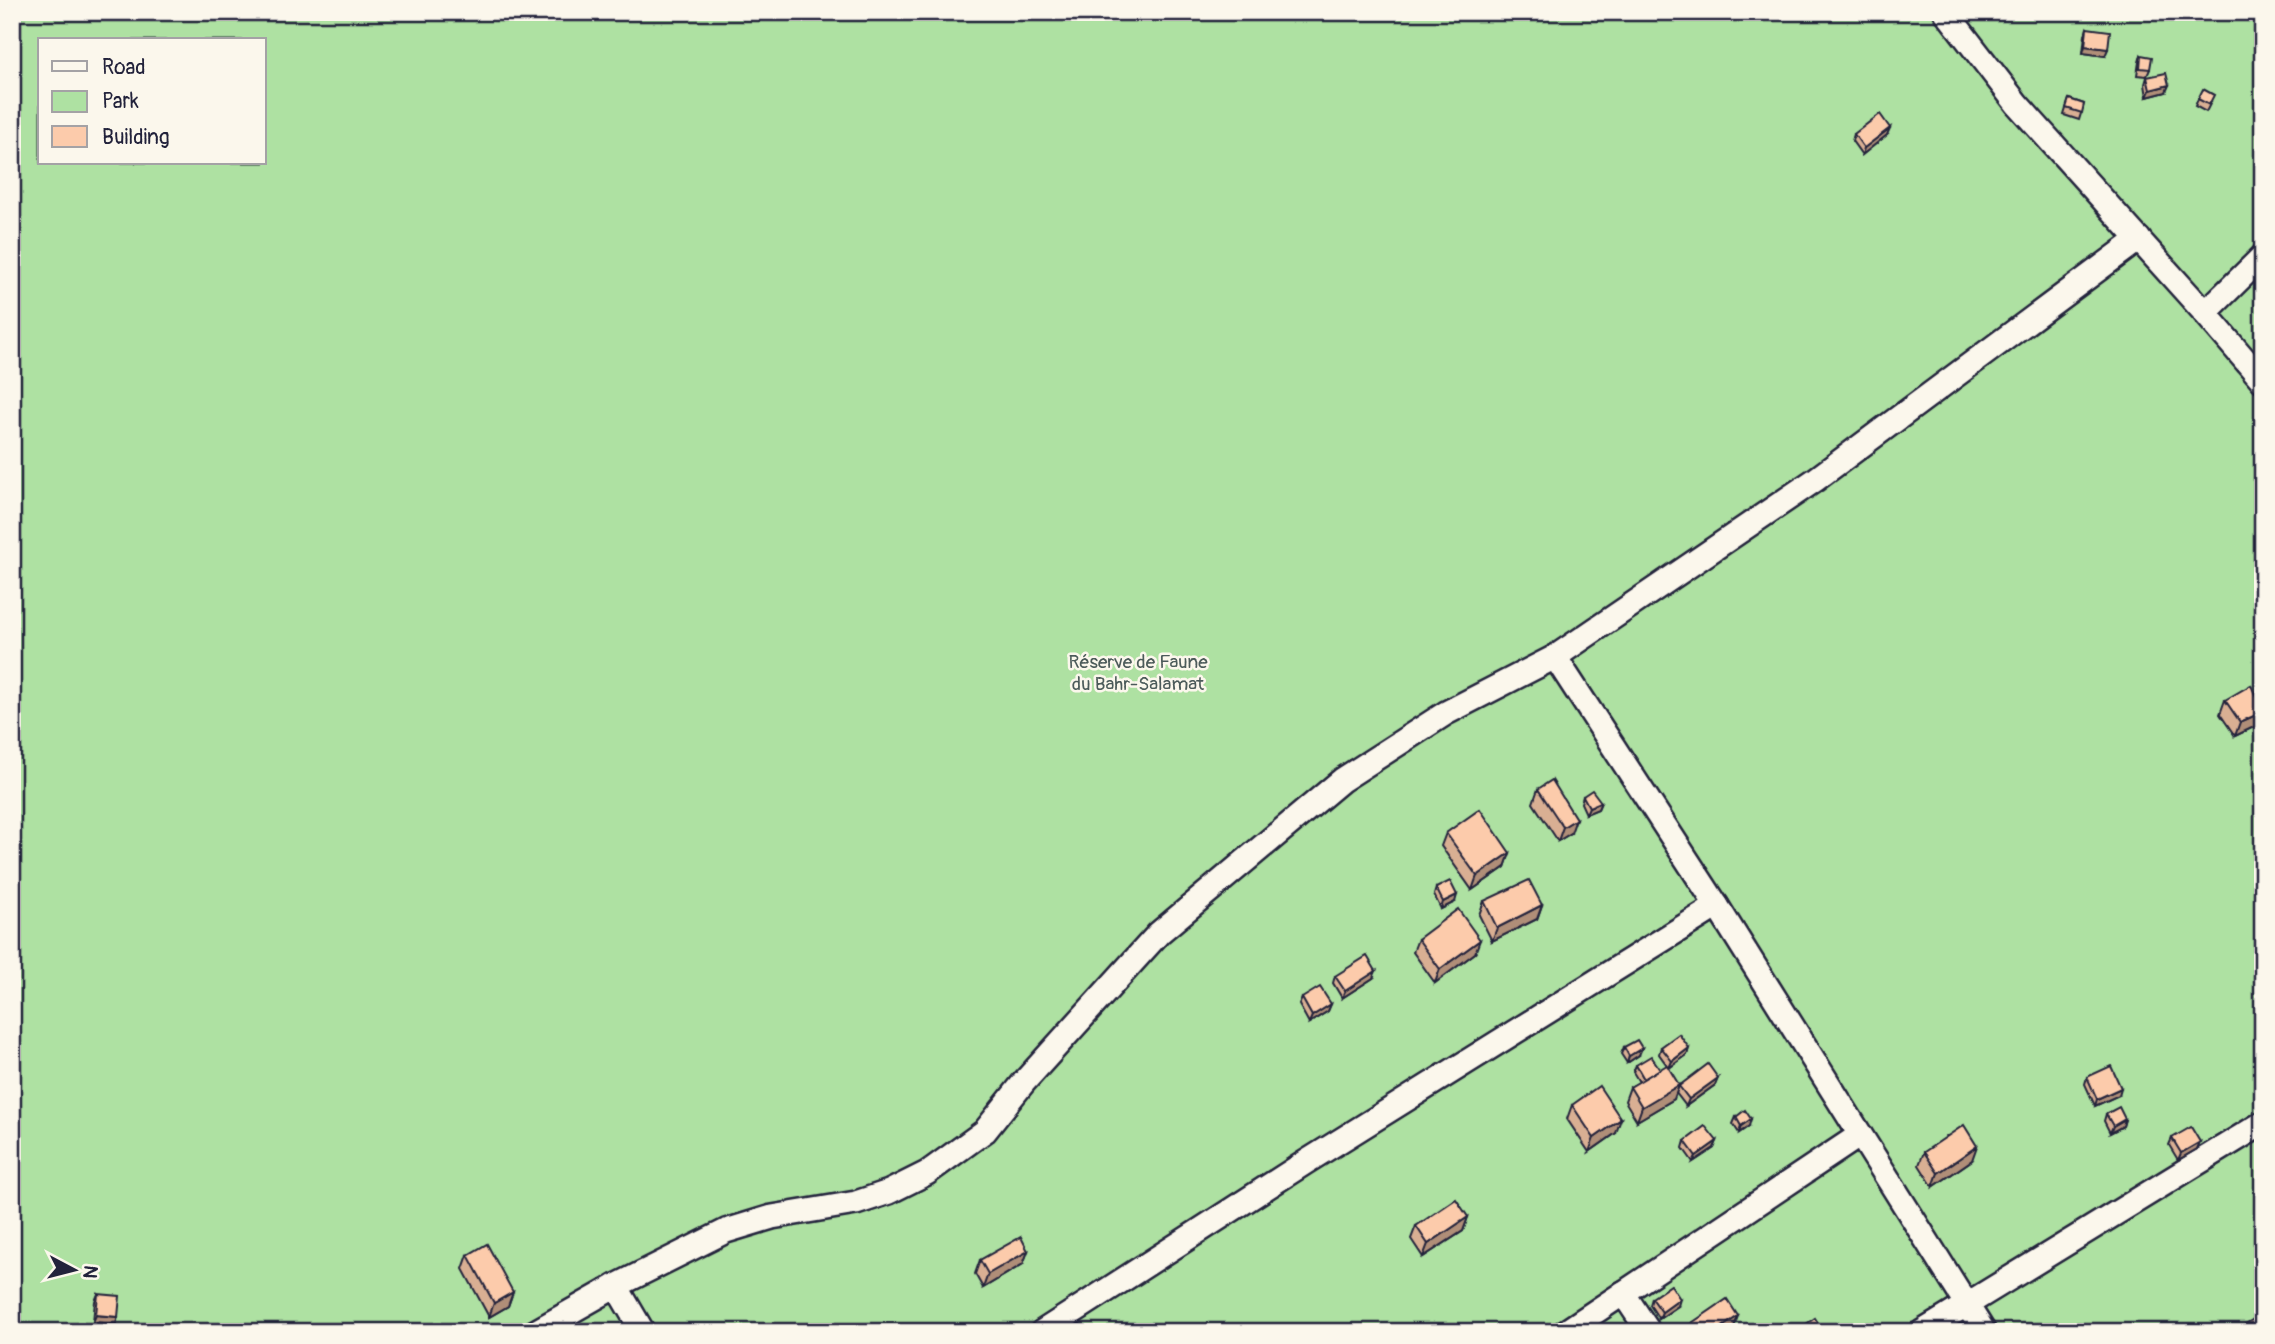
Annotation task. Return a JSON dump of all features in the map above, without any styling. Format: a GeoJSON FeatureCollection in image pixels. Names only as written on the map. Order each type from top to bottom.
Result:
{"type":"FeatureCollection","features":[{"type":"Feature","properties":{"kind":"street"},"geometry":{"type":"LineString","coordinates":[[1946,12],[2017,104],[2263,381]]}},
{"type":"Feature","properties":{"kind":"street"},"geometry":{"type":"LineString","coordinates":[[535,1332],[616,1286],[726,1231],[772,1217],[856,1203],[890,1192],[927,1172],[985,1131],[1024,1082],[1158,933],[1342,780],[1446,713],[1555,657],[1815,480],[2139,239]]}},
{"type":"Feature","properties":{"kind":"street"},"geometry":{"type":"LineString","coordinates":[[2205,313],[2263,256]]}},
{"type":"Feature","properties":{"kind":"street"},"geometry":{"type":"LineString","coordinates":[[1555,657],[1717,906],[1984,1332]]}},
{"type":"Feature","properties":{"kind":"street"},"geometry":{"type":"LineString","coordinates":[[1042,1332],[1306,1162],[1717,906]]}},
{"type":"Feature","properties":{"kind":"street"},"geometry":{"type":"LineString","coordinates":[[1922,1332],[2263,1122]]}},
{"type":"Feature","properties":{"kind":"street"},"geometry":{"type":"LineString","coordinates":[[1565,1332],[1860,1135]]}},
{"type":"Feature","properties":{"kind":"street"},"geometry":{"type":"LineString","coordinates":[[616,1286],[643,1332]]}},
{"type":"Feature","properties":{"kind":"street"},"geometry":{"type":"LineString","coordinates":[[1623,1293],[1649,1332]]}},
{"type":"Feature","properties":{"kind":"green space","name":"Réserve de Faune du Bahr-Salamat"},"geometry":{"type":"Polygon","coordinates":[[[12,12],[2263,12],[2263,1332],[12,1332],[12,12]]]}},
{"type":"Feature","properties":{"kind":"building"},"geometry":{"type":"Polygon","coordinates":[[[2087,28],[2110,31],[2108,49],[2085,46],[2087,28]]]}},
{"type":"Feature","properties":{"kind":"building"},"geometry":{"type":"Polygon","coordinates":[[[2141,55],[2152,57],[2150,69],[2140,68],[2141,55]]]}},
{"type":"Feature","properties":{"kind":"building"},"geometry":{"type":"Polygon","coordinates":[[[2166,73],[2169,85],[2150,90],[2147,77],[2166,73]]]}},
{"type":"Feature","properties":{"kind":"building"},"geometry":{"type":"Polygon","coordinates":[[[2203,89],[2214,95],[2209,105],[2198,99],[2203,89]]]}},
{"type":"Feature","properties":{"kind":"building"},"geometry":{"type":"Polygon","coordinates":[[[2069,99],[2084,104],[2082,113],[2066,108],[2069,99]]]}},
{"type":"Feature","properties":{"kind":"building"},"geometry":{"type":"Polygon","coordinates":[[[1880,114],[1890,128],[1864,148],[1854,134],[1880,114]]]}},
{"type":"Feature","properties":{"kind":"building"},"geometry":{"type":"Polygon","coordinates":[[[2251,685],[2263,712],[2240,722],[2225,700],[2251,685]]]}},
{"type":"Feature","properties":{"kind":"building"},"geometry":{"type":"Polygon","coordinates":[[[1552,780],[1576,819],[1563,827],[1538,789],[1552,780]]]}},
{"type":"Feature","properties":{"kind":"building"},"geometry":{"type":"Polygon","coordinates":[[[1592,790],[1601,802],[1589,807],[1583,796],[1592,790]]]}},
{"type":"Feature","properties":{"kind":"building"},"geometry":{"type":"Polygon","coordinates":[[[1480,809],[1510,853],[1477,876],[1446,833],[1480,809]]]}},
{"type":"Feature","properties":{"kind":"building"},"geometry":{"type":"Polygon","coordinates":[[[1529,880],[1542,905],[1497,928],[1484,901],[1529,880]]]}},
{"type":"Feature","properties":{"kind":"building"},"geometry":{"type":"Polygon","coordinates":[[[1450,881],[1457,895],[1443,902],[1436,888],[1450,881]]]}},
{"type":"Feature","properties":{"kind":"building"},"geometry":{"type":"Polygon","coordinates":[[[1458,909],[1480,940],[1440,969],[1418,939],[1458,909]]]}},
{"type":"Feature","properties":{"kind":"building"},"geometry":{"type":"Polygon","coordinates":[[[1367,956],[1376,971],[1345,991],[1335,976],[1367,956]]]}},
{"type":"Feature","properties":{"kind":"building"},"geometry":{"type":"Polygon","coordinates":[[[1320,987],[1331,1004],[1312,1016],[1302,998],[1320,987]]]}},
{"type":"Feature","properties":{"kind":"building"},"geometry":{"type":"Polygon","coordinates":[[[1679,1034],[1689,1048],[1672,1061],[1661,1047],[1679,1034]]]}},
{"type":"Feature","properties":{"kind":"building"},"geometry":{"type":"Polygon","coordinates":[[[1637,1040],[1642,1048],[1629,1056],[1624,1047],[1637,1040]]]}},
{"type":"Feature","properties":{"kind":"building"},"geometry":{"type":"Polygon","coordinates":[[[1651,1056],[1660,1069],[1644,1079],[1636,1065],[1651,1056]]]}},
{"type":"Feature","properties":{"kind":"building"},"geometry":{"type":"Polygon","coordinates":[[[1708,1064],[1718,1078],[1689,1099],[1679,1086],[1708,1064]]]}},
{"type":"Feature","properties":{"kind":"building"},"geometry":{"type":"Polygon","coordinates":[[[1667,1065],[1679,1085],[1642,1107],[1630,1087],[1667,1065]]]}},
{"type":"Feature","properties":{"kind":"building"},"geometry":{"type":"Polygon","coordinates":[[[2111,1066],[2121,1088],[2097,1099],[2087,1077],[2111,1066]]]}},
{"type":"Feature","properties":{"kind":"building"},"geometry":{"type":"Polygon","coordinates":[[[1599,1086],[1621,1119],[1594,1138],[1572,1105],[1599,1086]]]}},
{"type":"Feature","properties":{"kind":"building"},"geometry":{"type":"Polygon","coordinates":[[[2119,1107],[2125,1119],[2113,1126],[2106,1114],[2119,1107]]]}},
{"type":"Feature","properties":{"kind":"building"},"geometry":{"type":"Polygon","coordinates":[[[1745,1110],[1751,1119],[1741,1126],[1736,1117],[1745,1110]]]}},
{"type":"Feature","properties":{"kind":"building"},"geometry":{"type":"Polygon","coordinates":[[[1964,1125],[1977,1146],[1938,1173],[1924,1152],[1964,1125]]]}},
{"type":"Feature","properties":{"kind":"building"},"geometry":{"type":"Polygon","coordinates":[[[1705,1126],[1717,1141],[1696,1156],[1685,1141],[1705,1126]]]}},
{"type":"Feature","properties":{"kind":"building"},"geometry":{"type":"Polygon","coordinates":[[[2191,1127],[2200,1142],[2181,1153],[2172,1138],[2191,1127]]]}},
{"type":"Feature","properties":{"kind":"building"},"geometry":{"type":"Polygon","coordinates":[[[1456,1199],[1468,1217],[1428,1244],[1416,1226],[1456,1199]]]}},
{"type":"Feature","properties":{"kind":"building"},"geometry":{"type":"Polygon","coordinates":[[[1021,1237],[1028,1251],[988,1274],[980,1260],[1021,1237]]]}},
{"type":"Feature","properties":{"kind":"building"},"geometry":{"type":"Polygon","coordinates":[[[487,1244],[513,1292],[494,1303],[468,1255],[487,1244]]]}},
{"type":"Feature","properties":{"kind":"building"},"geometry":{"type":"Polygon","coordinates":[[[1671,1285],[1680,1299],[1662,1312],[1652,1298],[1671,1285]]]}},
{"type":"Feature","properties":{"kind":"building"},"geometry":{"type":"Polygon","coordinates":[[[98,1294],[120,1296],[118,1317],[96,1315],[98,1294]]]}},
{"type":"Feature","properties":{"kind":"building"},"geometry":{"type":"Polygon","coordinates":[[[1727,1299],[1738,1316],[1715,1332],[1685,1332],[1683,1329],[1727,1299]]]}},
{"type":"Feature","properties":{"kind":"building"},"geometry":{"type":"Polygon","coordinates":[[[2263,1313],[2263,1332],[2233,1332],[2263,1313]]]}},
{"type":"Feature","properties":{"kind":"building"},"geometry":{"type":"Polygon","coordinates":[[[1815,1318],[1824,1332],[1795,1332],[1815,1318]]]}},
{"type":"Feature","properties":{"kind":"building"},"geometry":{"type":"Polygon","coordinates":[[[1613,1326],[1616,1332],[1603,1332],[1613,1326]]]}}]}
